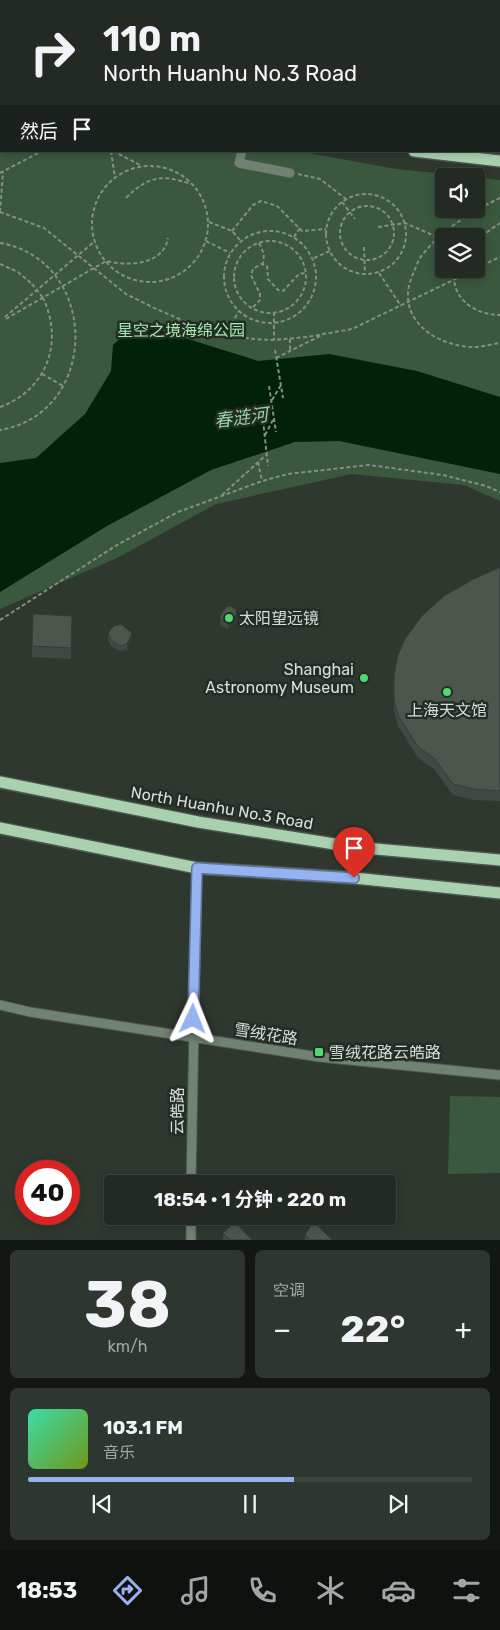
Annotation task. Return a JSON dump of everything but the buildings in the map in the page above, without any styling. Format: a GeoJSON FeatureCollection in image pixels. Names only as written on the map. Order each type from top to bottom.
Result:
{"type":"FeatureCollection","features":[{"type":"Feature","properties":{"kind":"main road"},"geometry":{"type":"LineString","coordinates":[[423,152],[500,161]]}},
{"type":"Feature","properties":{"kind":"main road","name":"North Huanhu No.3 Road"},"geometry":{"type":"LineString","coordinates":[[0,782],[198,822],[353,847],[500,860]]}},
{"type":"Feature","properties":{"kind":"main road"},"geometry":{"type":"LineString","coordinates":[[0,828],[197,868],[354,878],[500,893]]}},
{"type":"Feature","properties":{"kind":"street"},"geometry":{"type":"LineString","coordinates":[[242,152],[239,164],[290,172]]}},
{"type":"Feature","properties":{"kind":"street","name":"云皓路"},"geometry":{"type":"LineString","coordinates":[[192,1175],[192,1038],[197,868]]}},
{"type":"Feature","properties":{"kind":"street","name":"雪绒花路"},"geometry":{"type":"LineString","coordinates":[[0,1005],[30,1012],[319,1057],[500,1075]]}},
{"type":"Feature","properties":{"kind":"street"},"geometry":{"type":"LineString","coordinates":[[191,1225],[191,1240]]}},
{"type":"Feature","properties":{"kind":"path"},"geometry":{"type":"LineString","coordinates":[[0,173],[40,152]]}},
{"type":"Feature","properties":{"kind":"path"},"geometry":{"type":"LineString","coordinates":[[112,152],[115,178]]}},
{"type":"Feature","properties":{"kind":"path"},"geometry":{"type":"LineString","coordinates":[[114,152],[142,166]]}},
{"type":"Feature","properties":{"kind":"path"},"geometry":{"type":"LineString","coordinates":[[142,166],[160,166],[178,173],[194,185],[204,202],[208,221],[206,241],[197,258],[182,272],[166,280],[147,282],[129,278],[106,261],[95,241],[92,219],[96,201],[106,185],[121,173],[142,166]]}},
{"type":"Feature","properties":{"kind":"path"},"geometry":{"type":"LineString","coordinates":[[4,172],[0,212],[44,228],[79,254],[126,294],[209,332],[274,340],[324,334],[352,328],[457,278]]}},
{"type":"Feature","properties":{"kind":"path"},"geometry":{"type":"LineString","coordinates":[[290,172],[320,179],[346,199]]}},
{"type":"Feature","properties":{"kind":"path"},"geometry":{"type":"LineString","coordinates":[[126,198],[137,187],[148,180],[171,177],[194,185]]}},
{"type":"Feature","properties":{"kind":"path"},"geometry":{"type":"LineString","coordinates":[[358,194],[371,194],[384,198],[395,205],[405,223],[406,242],[402,254],[394,265],[379,273],[365,275],[343,268],[330,251],[327,246],[326,229],[328,219],[335,208],[346,199],[358,194]]}},
{"type":"Feature","properties":{"kind":"path"},"geometry":{"type":"LineString","coordinates":[[452,228],[475,210],[500,198]]}},
{"type":"Feature","properties":{"kind":"path"},"geometry":{"type":"LineString","coordinates":[[232,231],[253,205],[261,201],[276,206],[302,231],[326,229]]}},
{"type":"Feature","properties":{"kind":"path"},"geometry":{"type":"LineString","coordinates":[[342,202],[355,219]]}},
{"type":"Feature","properties":{"kind":"path"},"geometry":{"type":"LineString","coordinates":[[361,206],[378,209],[386,214],[392,224],[393,238],[390,247],[377,258],[365,260],[351,255],[341,241],[341,224],[350,212],[361,206]]}},
{"type":"Feature","properties":{"kind":"path"},"geometry":{"type":"LineString","coordinates":[[208,221],[232,231],[240,240]]}},
{"type":"Feature","properties":{"kind":"path"},"geometry":{"type":"LineString","coordinates":[[378,227],[405,223],[435,236]]}},
{"type":"Feature","properties":{"kind":"path"},"geometry":{"type":"LineString","coordinates":[[485,234],[500,223]]}},
{"type":"Feature","properties":{"kind":"path"},"geometry":{"type":"LineString","coordinates":[[294,237],[300,228]]}},
{"type":"Feature","properties":{"kind":"path"},"geometry":{"type":"LineString","coordinates":[[268,230],[282,232],[294,237],[307,248],[313,259],[317,276],[315,291],[308,304],[298,314],[284,322],[268,324],[252,320],[238,312],[229,299],[224,284],[224,268],[230,253],[240,240],[253,233],[268,230]]}},
{"type":"Feature","properties":{"kind":"path"},"geometry":{"type":"LineString","coordinates":[[95,241],[5,318],[106,261],[123,265],[142,263],[160,252],[168,238]]}},
{"type":"Feature","properties":{"kind":"path"},"geometry":{"type":"LineString","coordinates":[[206,241],[230,253]]}},
{"type":"Feature","properties":{"kind":"path"},"geometry":{"type":"LineString","coordinates":[[271,241],[282,243],[293,249],[300,258],[305,273],[302,292],[295,302],[285,309],[274,312],[262,312],[243,300],[237,290],[234,278],[235,267],[244,252],[259,242],[271,241]]}},
{"type":"Feature","properties":{"kind":"path"},"geometry":{"type":"LineString","coordinates":[[0,242],[33,256],[54,275],[71,304],[77,334],[73,365],[63,386],[48,406],[21,424],[0,430]]}},
{"type":"Feature","properties":{"kind":"path"},"geometry":{"type":"LineString","coordinates":[[259,242],[264,254],[263,264]]}},
{"type":"Feature","properties":{"kind":"path"},"geometry":{"type":"LineString","coordinates":[[435,242],[422,254],[409,282],[406,303],[418,324],[428,334],[447,342],[476,347],[500,343]]}},
{"type":"Feature","properties":{"kind":"path"},"geometry":{"type":"LineString","coordinates":[[364,247],[365,275]]}},
{"type":"Feature","properties":{"kind":"path"},"geometry":{"type":"LineString","coordinates":[[313,259],[330,251]]}},
{"type":"Feature","properties":{"kind":"path"},"geometry":{"type":"LineString","coordinates":[[485,264],[500,257]]}},
{"type":"Feature","properties":{"kind":"path"},"geometry":{"type":"LineString","coordinates":[[0,264],[18,272],[32,284],[43,298],[48,309],[53,333],[50,356],[42,374],[23,395],[0,407]]}},
{"type":"Feature","properties":{"kind":"path"},"geometry":{"type":"LineString","coordinates":[[263,264],[267,266],[268,279],[278,290],[283,291],[299,274],[305,273]]}},
{"type":"Feature","properties":{"kind":"path"},"geometry":{"type":"LineString","coordinates":[[252,307],[258,303],[260,294],[252,279],[253,269],[263,264]]}},
{"type":"Feature","properties":{"kind":"path"},"geometry":{"type":"LineString","coordinates":[[379,273],[401,306]]}},
{"type":"Feature","properties":{"kind":"path"},"geometry":{"type":"LineString","coordinates":[[453,280],[455,290],[463,302],[478,310],[500,315]]}},
{"type":"Feature","properties":{"kind":"path"},"geometry":{"type":"LineString","coordinates":[[225,335],[238,312]]}},
{"type":"Feature","properties":{"kind":"path"},"geometry":{"type":"LineString","coordinates":[[274,312],[274,340]]}},
{"type":"Feature","properties":{"kind":"path"},"geometry":{"type":"LineString","coordinates":[[276,358],[300,348],[324,334]]}},
{"type":"Feature","properties":{"kind":"path"},"geometry":{"type":"LineString","coordinates":[[290,339],[290,352]]}},
{"type":"Feature","properties":{"kind":"path"},"geometry":{"type":"LineString","coordinates":[[275,350],[283,398]]}},
{"type":"Feature","properties":{"kind":"path"},"geometry":{"type":"LineString","coordinates":[[42,374],[63,386]]}},
{"type":"Feature","properties":{"kind":"path"},"geometry":{"type":"LineString","coordinates":[[272,404],[273,397],[281,385]]}},
{"type":"Feature","properties":{"kind":"path"},"geometry":{"type":"LineString","coordinates":[[269,386],[276,432]]}},
{"type":"Feature","properties":{"kind":"path"},"geometry":{"type":"LineString","coordinates":[[265,437],[274,418]]}},
{"type":"Feature","properties":{"kind":"path"},"geometry":{"type":"LineString","coordinates":[[263,420],[268,466]]}},
{"type":"Feature","properties":{"kind":"path"},"geometry":{"type":"LineString","coordinates":[[221,497],[266,455]]}},
{"type":"Feature","properties":{"kind":"path"},"geometry":{"type":"LineString","coordinates":[[258,462],[262,481]]}},
{"type":"Feature","properties":{"kind":"path"},"geometry":{"type":"LineString","coordinates":[[0,620],[126,540],[178,512],[262,481],[288,474],[369,465],[443,475],[486,486],[500,492]]}},
{"type":"Feature","properties":{"kind":"green space","name":"星空之境海绵公园"},"geometry":{"type":"Polygon","coordinates":[[[0,152],[303,152],[396,169],[435,173],[435,218],[485,218],[485,178],[500,180],[500,501],[464,485],[352,474],[216,504],[119,557],[0,609],[0,152]]]}},
{"type":"Feature","properties":{"kind":"green space"},"geometry":{"type":"Polygon","coordinates":[[[450,1096],[500,1097],[500,1173],[448,1174],[450,1096]]]}},
{"type":"Feature","properties":{"kind":"water","name":"春涟河"},"geometry":{"type":"Polygon","coordinates":[[[137,323],[258,361],[329,354],[417,371],[500,397],[500,474],[339,441],[295,442],[211,470],[107,526],[0,592],[0,463],[36,458],[85,414],[111,371],[113,345],[137,323]]]}},
{"type":"Feature","properties":{"kind":"place","name":"太阳望远镜"},"geometry":{"type":"Point","coordinates":[229,618]}},
{"type":"Feature","properties":{"kind":"place","name":"Shanghai Astronomy Museum"},"geometry":{"type":"Point","coordinates":[364,678]}},
{"type":"Feature","properties":{"kind":"place","name":"上海天文馆"},"geometry":{"type":"Point","coordinates":[447,692]}},
{"type":"Feature","properties":{"kind":"place","name":"雪绒花路云皓路"},"geometry":{"type":"Point","coordinates":[319,1052]}},
{"type":"Feature","properties":{"kind":"route"},"geometry":{"type":"LineString","coordinates":[[193,1019],[197,868],[354,878]]}}]}
